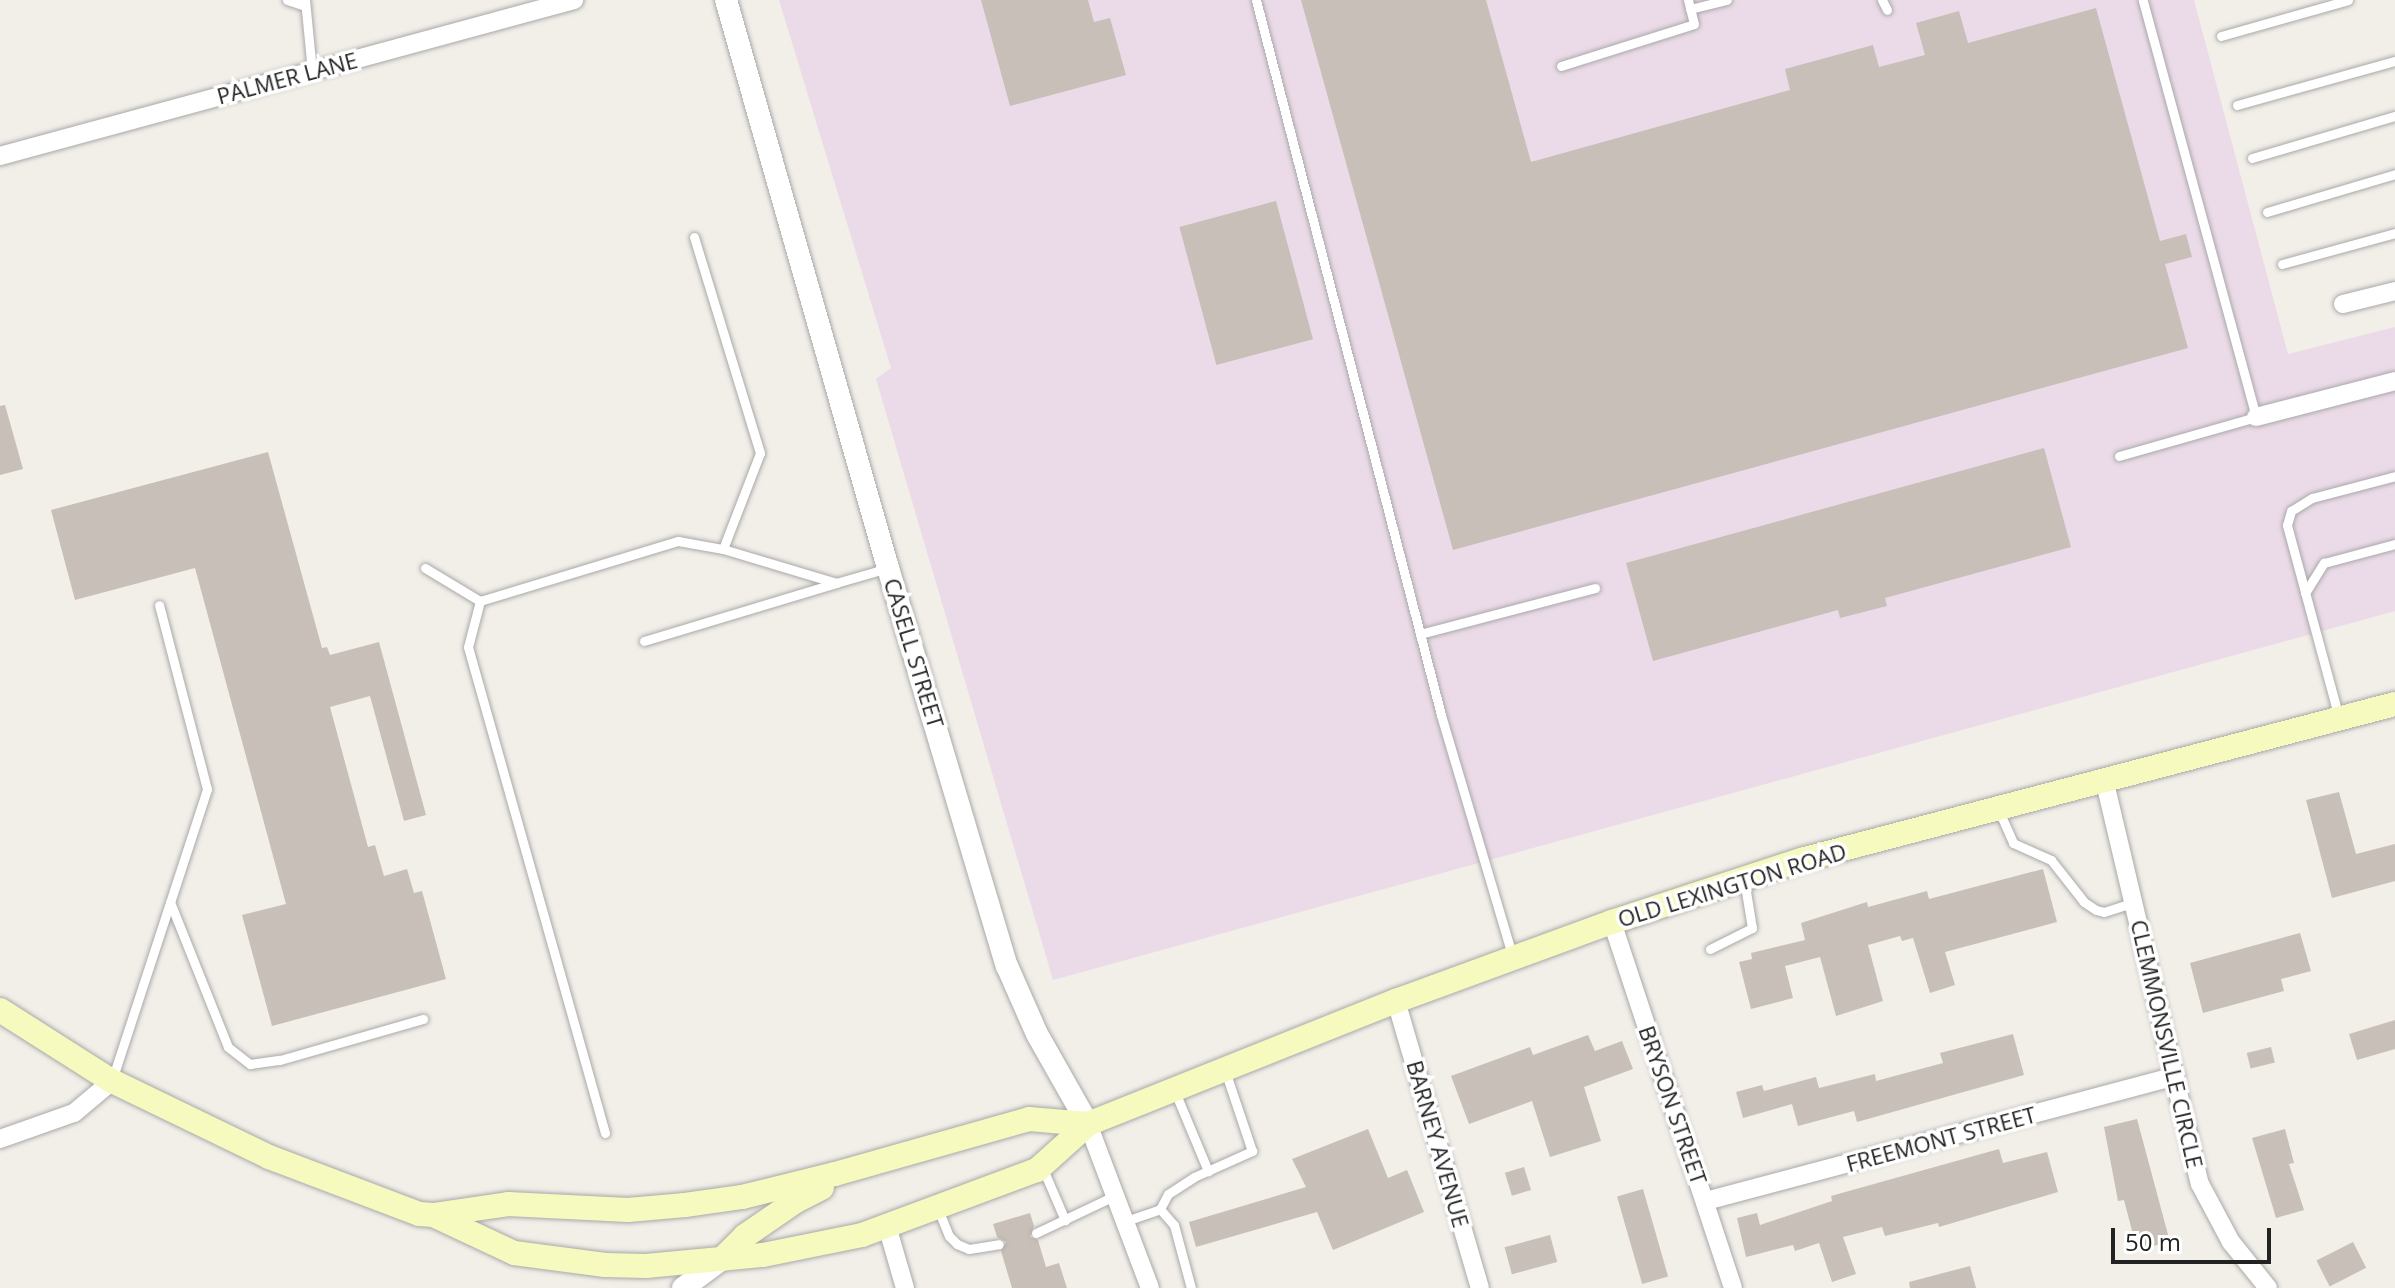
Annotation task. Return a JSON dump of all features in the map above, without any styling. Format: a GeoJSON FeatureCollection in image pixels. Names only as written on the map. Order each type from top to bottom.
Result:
{"type":"FeatureCollection","features":[{"type":"Feature","properties":{"kind":"main road","name":"OLD LEXINGTON ROAD"},"geometry":{"type":"LineString","coordinates":[[722,1259],[805,1247],[887,1226],[937,1208],[1042,1166],[1088,1124],[1175,1092],[1396,1001],[1612,922],[1801,860],[2105,783],[2395,704]]}},
{"type":"Feature","properties":{"kind":"main road"},"geometry":{"type":"LineString","coordinates":[[0,1010],[112,1081],[269,1157],[419,1214],[433,1215],[508,1204],[628,1210],[685,1205],[742,1197],[871,1165]]}},
{"type":"Feature","properties":{"kind":"main road","name":"OLD LEXINGTON ROAD"},"geometry":{"type":"LineString","coordinates":[[871,1165],[1029,1119],[1088,1124]]}},
{"type":"Feature","properties":{"kind":"main road"},"geometry":{"type":"LineString","coordinates":[[433,1215],[514,1253],[565,1262],[646,1266],[722,1259],[745,1236],[796,1201],[871,1165]]}},
{"type":"Feature","properties":{"kind":"street","name":"PALMER LANE"},"geometry":{"type":"LineString","coordinates":[[0,156],[574,0]]}},
{"type":"Feature","properties":{"kind":"street","name":"CASELL STREET"},"geometry":{"type":"LineString","coordinates":[[726,0],[888,568],[1007,966],[1037,1034],[1088,1124],[1150,1288]]}},
{"type":"Feature","properties":{"kind":"street"},"geometry":{"type":"LineString","coordinates":[[2343,304],[2395,291]]}},
{"type":"Feature","properties":{"kind":"street"},"geometry":{"type":"LineString","coordinates":[[2256,417],[2395,381]]}},
{"type":"Feature","properties":{"kind":"street","name":"CLEMMONSVILLE CIRCLE"},"geometry":{"type":"LineString","coordinates":[[2105,783],[2200,1184],[2231,1242],[2268,1288]]}},
{"type":"Feature","properties":{"kind":"street","name":"BRYSON STREET"},"geometry":{"type":"LineString","coordinates":[[1612,922],[1733,1288]]}},
{"type":"Feature","properties":{"kind":"street","name":"BARNEY AVENUE"},"geometry":{"type":"LineString","coordinates":[[1396,1001],[1480,1288]]}},
{"type":"Feature","properties":{"kind":"street","name":"FREEMONT STREET"},"geometry":{"type":"LineString","coordinates":[[1706,1201],[2176,1076]]}},
{"type":"Feature","properties":{"kind":"street"},"geometry":{"type":"LineString","coordinates":[[0,1139],[74,1113],[112,1081]]}},
{"type":"Feature","properties":{"kind":"street"},"geometry":{"type":"LineString","coordinates":[[887,1226],[905,1288]]}},
{"type":"Feature","properties":{"kind":"street","name":"OLD LEXINGTON ROAD"},"geometry":{"type":"LineString","coordinates":[[683,1288],[722,1259]]}},
{"type":"Feature","properties":{"kind":"lane"},"geometry":{"type":"LineString","coordinates":[[287,0],[305,3],[312,71]]}},
{"type":"Feature","properties":{"kind":"lane"},"geometry":{"type":"LineString","coordinates":[[1256,0],[1420,634],[1513,958]]}},
{"type":"Feature","properties":{"kind":"lane"},"geometry":{"type":"LineString","coordinates":[[1561,66],[1694,24],[1689,4],[1727,0]]}},
{"type":"Feature","properties":{"kind":"lane"},"geometry":{"type":"LineString","coordinates":[[2119,456],[2256,417],[2143,0]]}},
{"type":"Feature","properties":{"kind":"lane"},"geometry":{"type":"LineString","coordinates":[[2221,36],[2348,0]]}},
{"type":"Feature","properties":{"kind":"lane"},"geometry":{"type":"LineString","coordinates":[[2237,105],[2395,61]]}},
{"type":"Feature","properties":{"kind":"lane"},"geometry":{"type":"LineString","coordinates":[[2252,158],[2395,116]]}},
{"type":"Feature","properties":{"kind":"lane"},"geometry":{"type":"LineString","coordinates":[[2267,212],[2395,174]]}},
{"type":"Feature","properties":{"kind":"lane"},"geometry":{"type":"LineString","coordinates":[[2282,264],[2395,233]]}},
{"type":"Feature","properties":{"kind":"lane"},"geometry":{"type":"LineString","coordinates":[[694,237],[760,453],[723,549]]}},
{"type":"Feature","properties":{"kind":"lane"},"geometry":{"type":"LineString","coordinates":[[2339,719],[2287,525],[2291,511],[2312,498],[2395,476]]}},
{"type":"Feature","properties":{"kind":"lane"},"geometry":{"type":"LineString","coordinates":[[425,568],[480,601],[678,541],[723,549],[836,583]]}},
{"type":"Feature","properties":{"kind":"lane"},"geometry":{"type":"LineString","coordinates":[[2305,593],[2324,563],[2395,544]]}},
{"type":"Feature","properties":{"kind":"lane"},"geometry":{"type":"LineString","coordinates":[[644,641],[888,568]]}},
{"type":"Feature","properties":{"kind":"lane"},"geometry":{"type":"LineString","coordinates":[[1420,634],[1595,588]]}},
{"type":"Feature","properties":{"kind":"lane"},"geometry":{"type":"LineString","coordinates":[[480,601],[468,647],[605,1133]]}},
{"type":"Feature","properties":{"kind":"lane"},"geometry":{"type":"LineString","coordinates":[[112,1081],[207,789],[159,605]]}},
{"type":"Feature","properties":{"kind":"lane"},"geometry":{"type":"LineString","coordinates":[[1999,810],[2013,843],[2051,860],[2084,902],[2104,912],[2134,902]]}},
{"type":"Feature","properties":{"kind":"lane"},"geometry":{"type":"LineString","coordinates":[[1710,949],[1752,928],[1744,879]]}},
{"type":"Feature","properties":{"kind":"lane"},"geometry":{"type":"LineString","coordinates":[[170,902],[228,1047],[250,1064],[280,1060],[423,1019]]}},
{"type":"Feature","properties":{"kind":"lane"},"geometry":{"type":"LineString","coordinates":[[1126,1221],[1160,1209],[1168,1194],[1252,1151],[1225,1071]]}},
{"type":"Feature","properties":{"kind":"lane"},"geometry":{"type":"LineString","coordinates":[[1175,1092],[1208,1171]]}},
{"type":"Feature","properties":{"kind":"lane"},"geometry":{"type":"LineString","coordinates":[[1042,1166],[1065,1220]]}},
{"type":"Feature","properties":{"kind":"lane"},"geometry":{"type":"LineString","coordinates":[[1036,1233],[1116,1195]]}},
{"type":"Feature","properties":{"kind":"lane"},"geometry":{"type":"LineString","coordinates":[[937,1208],[949,1236],[957,1244],[969,1249],[999,1244]]}},
{"type":"Feature","properties":{"kind":"lane"},"geometry":{"type":"LineString","coordinates":[[1160,1209],[1174,1225],[1191,1288]]}},
{"type":"Feature","properties":{"kind":"shaded area"},"geometry":{"type":"Polygon","coordinates":[[[779,0],[2194,0],[2288,354],[2395,327],[2395,611],[1053,980],[876,379],[891,368],[779,0]]]}},
{"type":"Feature","properties":{"kind":"building"},"geometry":{"type":"Polygon","coordinates":[[[981,0],[1088,0],[1094,22],[1110,18],[1126,75],[1010,106],[981,0]]]}},
{"type":"Feature","properties":{"kind":"building"},"geometry":{"type":"Polygon","coordinates":[[[1301,0],[1486,0],[1531,162],[1790,90],[1785,69],[1873,45],[1879,67],[1925,55],[1916,23],[1959,11],[1968,43],[2096,8],[2160,241],[2186,234],[2192,257],[2165,264],[2188,348],[1453,550],[1301,0]]]}},
{"type":"Feature","properties":{"kind":"building"},"geometry":{"type":"Polygon","coordinates":[[[1276,201],[1313,339],[1216,365],[1179,227],[1276,201]]]}},
{"type":"Feature","properties":{"kind":"building"},"geometry":{"type":"Polygon","coordinates":[[[5,405],[23,469],[0,475],[0,406],[5,405]]]}},
{"type":"Feature","properties":{"kind":"building"},"geometry":{"type":"Polygon","coordinates":[[[2044,448],[2071,547],[1885,598],[1887,606],[1840,618],[1838,610],[1653,661],[1626,563],[2044,448]]]}},
{"type":"Feature","properties":{"kind":"building"},"geometry":{"type":"Polygon","coordinates":[[[268,452],[322,648],[327,647],[330,655],[379,642],[426,815],[404,821],[370,696],[330,707],[368,847],[375,845],[384,876],[407,869],[414,893],[422,891],[446,979],[272,1026],[242,915],[286,904],[195,568],[75,600],[51,510],[268,452]]]}},
{"type":"Feature","properties":{"kind":"building"},"geometry":{"type":"Polygon","coordinates":[[[2339,792],[2356,854],[2395,844],[2395,881],[2332,898],[2306,800],[2339,792]]]}},
{"type":"Feature","properties":{"kind":"building"},"geometry":{"type":"Polygon","coordinates":[[[2043,869],[2057,922],[1945,952],[1955,985],[1930,993],[1913,938],[1902,941],[1900,936],[1868,945],[1883,1001],[1836,1016],[1820,957],[1785,966],[1793,998],[1751,1009],[1739,962],[1752,959],[1751,953],[1805,940],[1801,923],[1867,902],[1868,907],[1927,891],[1929,899],[2043,869]]]}},
{"type":"Feature","properties":{"kind":"building"},"geometry":{"type":"Polygon","coordinates":[[[2300,933],[2311,971],[2281,979],[2284,991],[2203,1013],[2190,963],[2300,933]]]}},
{"type":"Feature","properties":{"kind":"building"},"geometry":{"type":"Polygon","coordinates":[[[2395,1020],[2395,1049],[2357,1060],[2349,1034],[2395,1020]]]}},
{"type":"Feature","properties":{"kind":"building"},"geometry":{"type":"Polygon","coordinates":[[[2013,1034],[2024,1075],[1857,1122],[1854,1111],[1798,1126],[1792,1104],[1743,1118],[1736,1092],[1762,1085],[1764,1091],[1816,1077],[1819,1088],[1875,1074],[1876,1081],[1943,1063],[1940,1053],[2013,1034]]]}},
{"type":"Feature","properties":{"kind":"building"},"geometry":{"type":"Polygon","coordinates":[[[1588,1035],[1595,1051],[1622,1041],[1633,1069],[1584,1087],[1601,1141],[1550,1157],[1532,1101],[1469,1124],[1451,1076],[1530,1047],[1533,1055],[1588,1035]]]}},
{"type":"Feature","properties":{"kind":"building"},"geometry":{"type":"Polygon","coordinates":[[[2271,1047],[2275,1063],[2251,1069],[2247,1053],[2271,1047]]]}},
{"type":"Feature","properties":{"kind":"building"},"geometry":{"type":"Polygon","coordinates":[[[2137,1119],[2170,1242],[2137,1250],[2124,1200],[2118,1201],[2104,1127],[2137,1119]]]}},
{"type":"Feature","properties":{"kind":"building"},"geometry":{"type":"Polygon","coordinates":[[[1368,1129],[1388,1178],[1407,1170],[1424,1212],[1333,1250],[1317,1212],[1196,1247],[1189,1222],[1306,1187],[1292,1159],[1368,1129]]]}},
{"type":"Feature","properties":{"kind":"building"},"geometry":{"type":"Polygon","coordinates":[[[2285,1129],[2294,1163],[2289,1164],[2304,1210],[2276,1218],[2252,1138],[2285,1129]]]}},
{"type":"Feature","properties":{"kind":"building"},"geometry":{"type":"Polygon","coordinates":[[[1999,1149],[2003,1163],[2047,1152],[2058,1192],[1939,1227],[1938,1223],[1885,1236],[1882,1227],[1843,1237],[1856,1274],[1832,1282],[1819,1243],[1795,1251],[1793,1245],[1746,1257],[1737,1218],[1757,1213],[1760,1225],[1832,1201],[1831,1196],[1999,1149]]]}},
{"type":"Feature","properties":{"kind":"building"},"geometry":{"type":"Polygon","coordinates":[[[1524,1167],[1531,1190],[1512,1196],[1505,1173],[1524,1167]]]}},
{"type":"Feature","properties":{"kind":"building"},"geometry":{"type":"Polygon","coordinates":[[[1643,1189],[1668,1276],[1642,1284],[1617,1196],[1643,1189]]]}},
{"type":"Feature","properties":{"kind":"building"},"geometry":{"type":"Polygon","coordinates":[[[1030,1213],[1034,1226],[1030,1237],[1038,1240],[1046,1267],[1059,1263],[1067,1288],[1012,1288],[1001,1251],[1006,1242],[997,1237],[993,1224],[1030,1213]]]}},
{"type":"Feature","properties":{"kind":"building"},"geometry":{"type":"Polygon","coordinates":[[[1550,1235],[1557,1262],[1512,1274],[1505,1247],[1550,1235]]]}},
{"type":"Feature","properties":{"kind":"building"},"geometry":{"type":"Polygon","coordinates":[[[2353,1242],[2366,1268],[2330,1286],[2316,1261],[2353,1242]]]}},
{"type":"Feature","properties":{"kind":"building"},"geometry":{"type":"Polygon","coordinates":[[[1970,1266],[1976,1288],[1910,1288],[1909,1282],[1970,1266]]]}}]}
